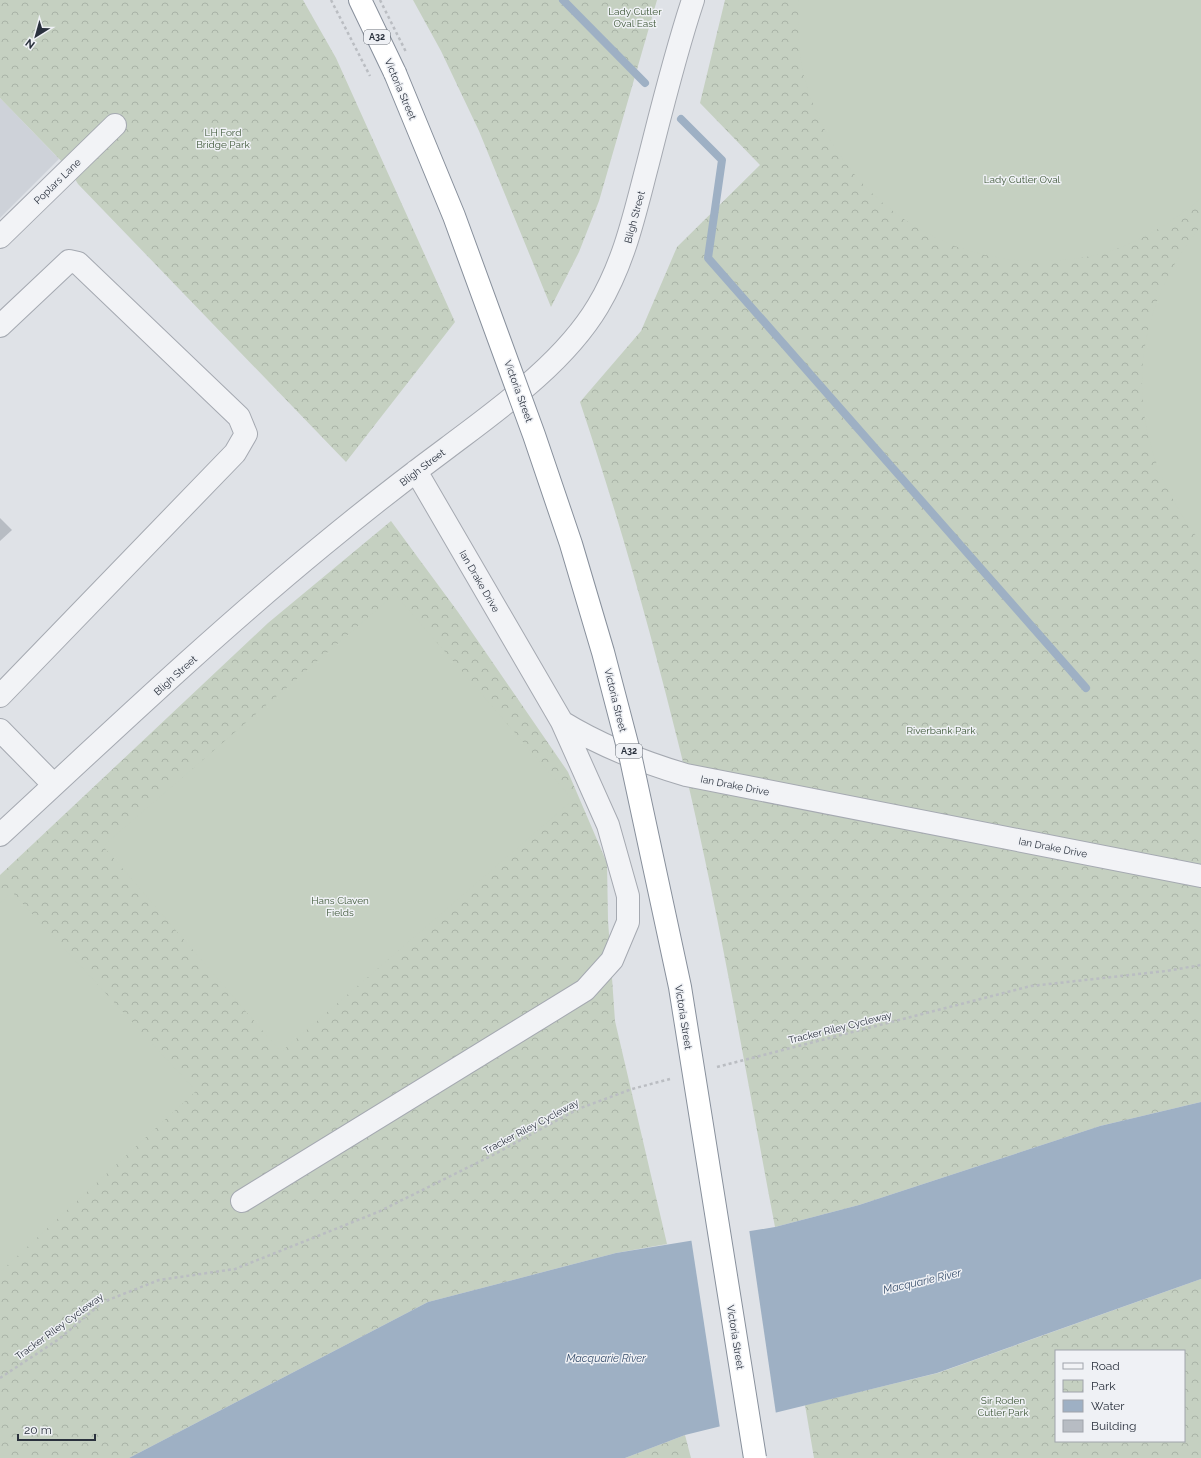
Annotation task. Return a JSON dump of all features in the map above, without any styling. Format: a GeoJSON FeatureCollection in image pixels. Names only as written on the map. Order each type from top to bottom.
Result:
{"type":"FeatureCollection","features":[{"type":"Feature","properties":{"kind":"highway","name":"Victoria Street"},"geometry":{"type":"LineString","coordinates":[[360,0],[395,73],[454,216],[490,312],[571,544],[603,652],[631,759],[680,987],[755,1458]]}},
{"type":"Feature","properties":{"kind":"street","name":"Bligh Street"},"geometry":{"type":"LineString","coordinates":[[0,835],[248,608],[323,545],[523,388],[573,340],[597,308],[615,275],[629,237],[676,50],[693,0]]}},
{"type":"Feature","properties":{"kind":"street","name":"Poplars Lane"},"geometry":{"type":"LineString","coordinates":[[0,237],[115,125]]}},
{"type":"Feature","properties":{"kind":"street"},"geometry":{"type":"LineString","coordinates":[[0,326],[69,261],[78,263],[239,417],[246,434],[235,453],[0,696]]}},
{"type":"Feature","properties":{"kind":"street","name":"Ian Drake Drive"},"geometry":{"type":"LineString","coordinates":[[416,471],[562,722],[590,740],[646,764],[686,775],[1201,876]]}},
{"type":"Feature","properties":{"kind":"street"},"geometry":{"type":"LineString","coordinates":[[242,1201],[585,990],[612,960],[628,922],[628,896],[608,825],[562,722]]}},
{"type":"Feature","properties":{"kind":"street"},"geometry":{"type":"LineString","coordinates":[[0,730],[54,785]]}},
{"type":"Feature","properties":{"kind":"path"},"geometry":{"type":"LineString","coordinates":[[331,0],[372,81]]}},
{"type":"Feature","properties":{"kind":"path","name":"Tracker Riley Cycleway"},"geometry":{"type":"LineString","coordinates":[[716,1067],[1031,986],[1166,971],[1201,965]]}},
{"type":"Feature","properties":{"kind":"path","name":"Tracker Riley Cycleway"},"geometry":{"type":"LineString","coordinates":[[0,1378],[60,1339],[103,1302],[159,1280],[235,1269],[378,1212],[493,1155],[578,1109],[632,1089],[678,1077]]}},
{"type":"Feature","properties":{"kind":"shaded area"},"geometry":{"type":"Polygon","coordinates":[[[0,98],[59,159],[0,218],[0,98]]]}},
{"type":"Feature","properties":{"kind":"green space","name":"LH Ford Bridge Park"},"geometry":{"type":"Polygon","coordinates":[[[0,0],[303,0],[336,58],[455,322],[346,462],[78,184],[69,169],[0,98],[0,0]]]}},
{"type":"Feature","properties":{"kind":"green space","name":"Lady Cutler Oval East"},"geometry":{"type":"Polygon","coordinates":[[[413,0],[657,0],[599,201],[579,252],[551,307],[479,131],[441,51],[413,0]]]}},
{"type":"Feature","properties":{"kind":"green space","name":"Riverbank Park"},"geometry":{"type":"Polygon","coordinates":[[[725,0],[1201,0],[1201,1102],[1100,1126],[859,1205],[775,1227],[720,931],[695,813],[681,754],[634,577],[580,402],[641,331],[677,247],[760,165],[700,103],[725,0]]]}},
{"type":"Feature","properties":{"kind":"green space","name":"Lady Cutler Oval"},"geometry":{"type":"Polygon","coordinates":[[[799,0],[1201,0],[1201,198],[1180,215],[1157,230],[1133,242],[1093,256],[1061,260],[1045,261],[1002,258],[962,248],[925,232],[891,209],[861,181],[836,149],[816,112],[803,72],[800,54],[798,18],[799,0]]]}},
{"type":"Feature","properties":{"kind":"green space"},"geometry":{"type":"Polygon","coordinates":[[[1201,226],[1201,541],[1191,530],[1179,510],[1168,490],[1154,456],[1145,422],[1142,387],[1144,353],[1151,320],[1163,287],[1180,256],[1201,226]]]}},
{"type":"Feature","properties":{"kind":"green space","name":"Hans Claven Fields"},"geometry":{"type":"Polygon","coordinates":[[[391,521],[458,612],[568,772],[607,863],[608,920],[615,1021],[667,1244],[616,1253],[428,1302],[129,1458],[0,1458],[0,875],[268,623],[391,521]]]}},
{"type":"Feature","properties":{"kind":"green space"},"geometry":{"type":"Polygon","coordinates":[[[395,594],[573,800],[281,1052],[103,846],[395,594]]]}},
{"type":"Feature","properties":{"kind":"green space"},"geometry":{"type":"Polygon","coordinates":[[[12,892],[196,1091],[0,1272],[0,903],[12,892]]]}},
{"type":"Feature","properties":{"kind":"green space","name":"Sir Roden Cutler Park"},"geometry":{"type":"Polygon","coordinates":[[[1201,1279],[1201,1458],[814,1458],[805,1405],[938,1373],[1201,1279]]]}},
{"type":"Feature","properties":{"kind":"green space"},"geometry":{"type":"Polygon","coordinates":[[[685,1435],[691,1458],[625,1458],[685,1435]]]}},
{"type":"Feature","properties":{"kind":"water","name":"Macquarie River"},"geometry":{"type":"Polygon","coordinates":[[[1201,1102],[1201,1279],[937,1373],[685,1435],[625,1458],[129,1458],[428,1302],[616,1253],[775,1227],[859,1205],[1100,1126],[1201,1102]]]}},
{"type":"Feature","properties":{"kind":"pier"},"geometry":{"type":"Polygon","coordinates":[[[749,1229],[776,1414],[720,1428],[691,1238],[749,1229]]]}},
{"type":"Feature","properties":{"kind":"building"},"geometry":{"type":"Polygon","coordinates":[[[0,518],[12,530],[0,541],[0,518]]]}},
{"type":"Feature","properties":{"kind":"waterway"},"geometry":{"type":"LineString","coordinates":[[563,0],[645,83]]}},
{"type":"Feature","properties":{"kind":"waterway"},"geometry":{"type":"LineString","coordinates":[[681,119],[722,160],[708,258],[1086,688]]}}]}
